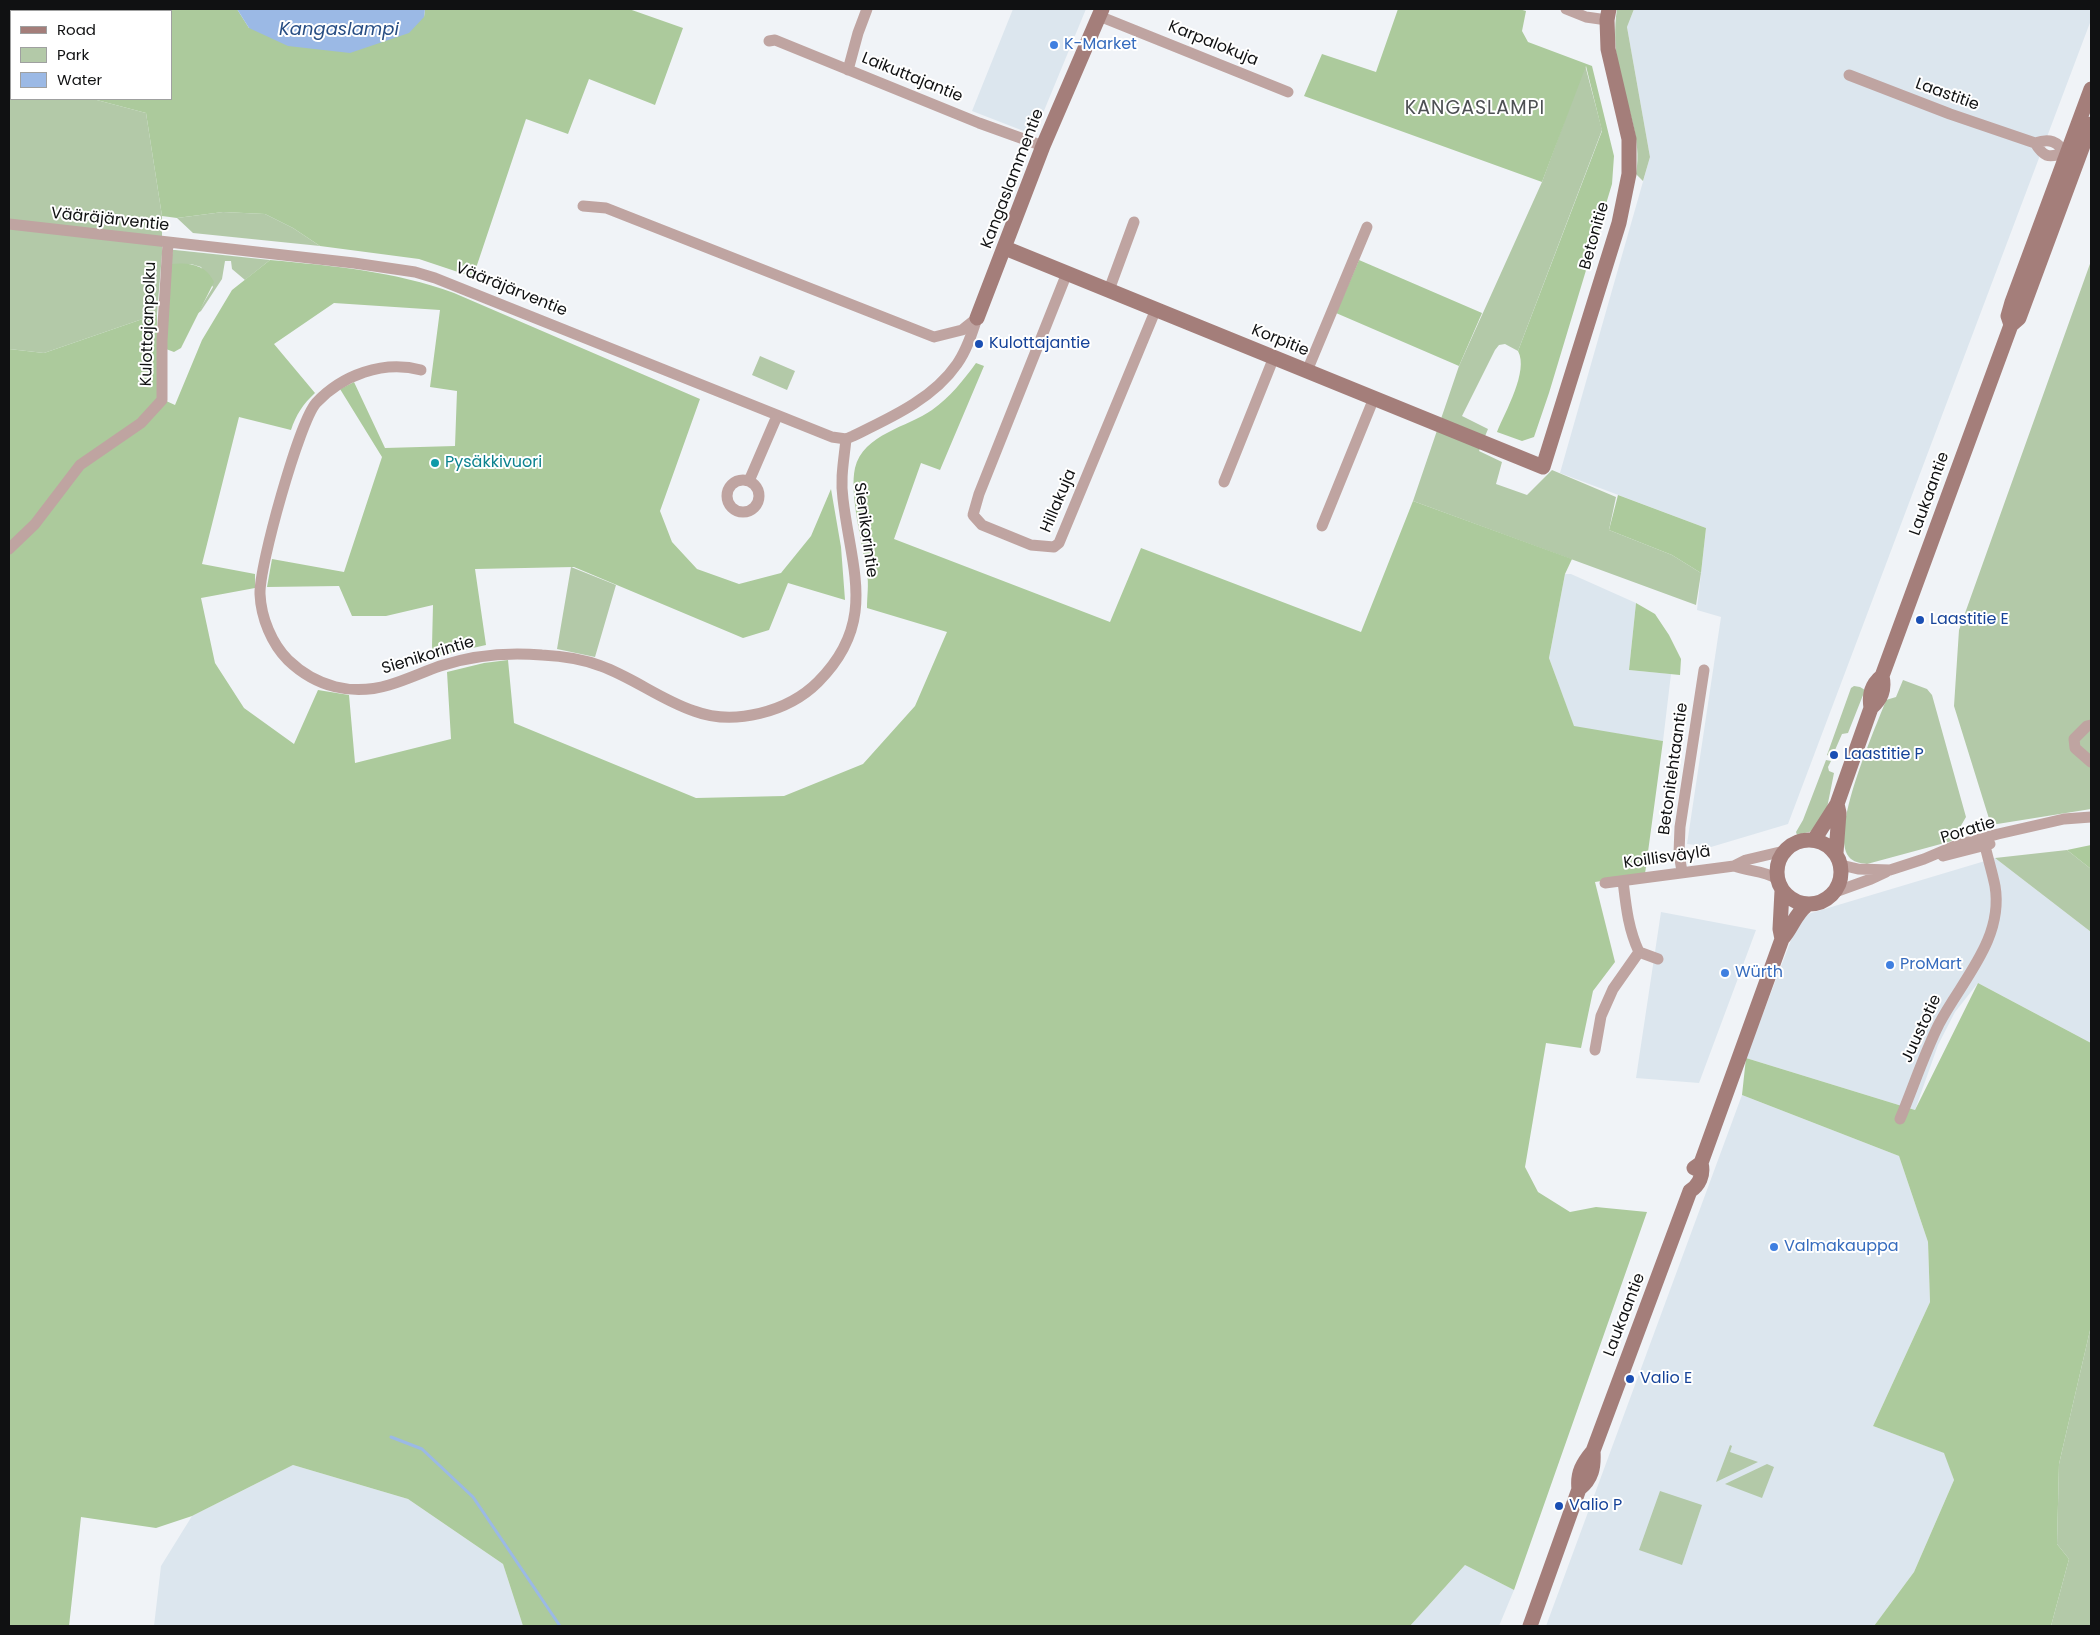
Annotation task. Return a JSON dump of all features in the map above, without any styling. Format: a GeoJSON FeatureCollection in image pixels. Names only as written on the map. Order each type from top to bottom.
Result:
{"type":"FeatureCollection","features":[{"type":"Feature","properties":{"kind":"main road","name":"Kangaslammentie"},"geometry":{"type":"LineString","coordinates":[[978,318],[1043,146],[1100,12]]}},
{"type":"Feature","properties":{"kind":"main road","name":"Betonitie"},"geometry":{"type":"LineString","coordinates":[[1543,466],[1619,223],[1628,174],[1629,140],[1608,49],[1608,14]]}},
{"type":"Feature","properties":{"kind":"main road","name":"Laukaantie"},"geometry":{"type":"LineString","coordinates":[[2073,156],[2091,89]]}},
{"type":"Feature","properties":{"kind":"main road","name":"Laukaantie"},"geometry":{"type":"LineString","coordinates":[[1814,840],[1837,804],[1870,708],[1869,697],[1875,682],[1882,676],[2011,324],[2008,316],[2012,302],[2073,156],[2091,124]]}},
{"type":"Feature","properties":{"kind":"main road","name":"Korpitie"},"geometry":{"type":"LineString","coordinates":[[1005,248],[1543,466]]}},
{"type":"Feature","properties":{"kind":"main road","name":"Laukaantie"},"geometry":{"type":"LineString","coordinates":[[1837,804],[1839,813],[1838,859]]}},
{"type":"Feature","properties":{"kind":"main road"},"geometry":{"type":"LineString","coordinates":[[1814,840],[1830,846],[1838,859],[1840,884],[1827,899],[1818,904],[1807,905],[1798,903],[1780,885],[1777,864],[1784,851],[1797,841],[1814,840]]}},
{"type":"Feature","properties":{"kind":"main road","name":"Laukaantie"},"geometry":{"type":"LineString","coordinates":[[1780,885],[1780,929],[1782,939]]}},
{"type":"Feature","properties":{"kind":"main road","name":"Laukaantie"},"geometry":{"type":"LineString","coordinates":[[1530,1626],[1579,1489],[1580,1472],[1593,1451],[1690,1192],[1687,1184],[1694,1168],[1700,1164],[1782,939],[1790,930],[1799,910],[1807,905]]}},
{"type":"Feature","properties":{"kind":"street"},"geometry":{"type":"LineString","coordinates":[[848,70],[858,33],[868,9]]}},
{"type":"Feature","properties":{"kind":"street"},"geometry":{"type":"LineString","coordinates":[[1566,9],[1586,17],[1608,14]]}},
{"type":"Feature","properties":{"kind":"street","name":"Karpalokuja"},"geometry":{"type":"LineString","coordinates":[[1100,12],[1288,92]]}},
{"type":"Feature","properties":{"kind":"street","name":"Laikuttajantie"},"geometry":{"type":"LineString","coordinates":[[769,40],[775,40],[979,123],[1043,146]]}},
{"type":"Feature","properties":{"kind":"street","name":"Laastitie"},"geometry":{"type":"LineString","coordinates":[[1849,75],[1950,114],[2035,143],[2044,140],[2054,141],[2073,156]]}},
{"type":"Feature","properties":{"kind":"street"},"geometry":{"type":"LineString","coordinates":[[583,206],[606,208],[934,337],[962,330],[978,318]]}},
{"type":"Feature","properties":{"kind":"street"},"geometry":{"type":"LineString","coordinates":[[1108,290],[1134,222]]}},
{"type":"Feature","properties":{"kind":"street","name":"Vääräjärventie"},"geometry":{"type":"LineString","coordinates":[[9,224],[407,270],[435,278],[629,354],[832,438],[846,439]]}},
{"type":"Feature","properties":{"kind":"street"},"geometry":{"type":"LineString","coordinates":[[1307,371],[1367,227]]}},
{"type":"Feature","properties":{"kind":"street","name":"Kulottajanpolku"},"geometry":{"type":"LineString","coordinates":[[9,549],[35,524],[80,465],[140,423],[162,400],[162,341],[168,243]]}},
{"type":"Feature","properties":{"kind":"street","name":"Hillakuja"},"geometry":{"type":"LineString","coordinates":[[1067,273],[979,494],[974,515],[982,524],[1030,545],[1054,548],[1060,543],[1156,309]]}},
{"type":"Feature","properties":{"kind":"street","name":"Kangaslammentie"},"geometry":{"type":"LineString","coordinates":[[846,439],[918,401],[939,385],[959,362],[978,318]]}},
{"type":"Feature","properties":{"kind":"street"},"geometry":{"type":"LineString","coordinates":[[1224,482],[1274,357]]}},
{"type":"Feature","properties":{"kind":"street","name":"Sienikorintie"},"geometry":{"type":"LineString","coordinates":[[421,370],[397,366],[374,369],[340,383],[314,406],[298,440],[264,562],[260,593],[264,619],[273,639],[286,658],[310,678],[330,686],[347,690],[365,690],[389,685],[441,666],[482,656],[537,654],[565,656],[600,665],[697,712],[726,716],[747,716],[800,697],[817,683],[832,666],[847,642],[854,620],[857,595],[855,567],[843,500],[841,474],[846,439]]}},
{"type":"Feature","properties":{"kind":"street"},"geometry":{"type":"LineString","coordinates":[[1322,526],[1374,398]]}},
{"type":"Feature","properties":{"kind":"street"},"geometry":{"type":"LineString","coordinates":[[749,480],[777,416]]}},
{"type":"Feature","properties":{"kind":"street","name":"Betonitehtaantie"},"geometry":{"type":"LineString","coordinates":[[1682,872],[1679,853],[1680,827],[1704,670]]}},
{"type":"Feature","properties":{"kind":"street"},"geometry":{"type":"LineString","coordinates":[[2091,725],[2087,726],[2074,739],[2075,748],[2091,762]]}},
{"type":"Feature","properties":{"kind":"street","name":"Poratie"},"geometry":{"type":"LineString","coordinates":[[1924,860],[1957,845],[2064,820],[2091,817]]}},
{"type":"Feature","properties":{"kind":"street","name":"Poratie"},"geometry":{"type":"LineString","coordinates":[[1835,892],[1871,880],[1890,870],[1984,844],[2021,830]]}},
{"type":"Feature","properties":{"kind":"street","name":"Juustotie"},"geometry":{"type":"LineString","coordinates":[[1900,1119],[1938,1026],[1983,954],[1991,932],[1996,902],[1995,886],[1984,844]]}},
{"type":"Feature","properties":{"kind":"street","name":"Koillisväylä"},"geometry":{"type":"LineString","coordinates":[[1605,884],[1734,866],[1746,860],[1784,851]]}},
{"type":"Feature","properties":{"kind":"street","name":"Poratie"},"geometry":{"type":"LineString","coordinates":[[1838,859],[1858,870],[1890,870]]}},
{"type":"Feature","properties":{"kind":"street","name":"Koillisväylä"},"geometry":{"type":"LineString","coordinates":[[1734,866],[1745,870],[1761,871],[1780,885]]}},
{"type":"Feature","properties":{"kind":"street"},"geometry":{"type":"LineString","coordinates":[[1623,881],[1627,921],[1639,952],[1658,959]]}},
{"type":"Feature","properties":{"kind":"street"},"geometry":{"type":"LineString","coordinates":[[1595,1050],[1601,1016],[1613,989],[1639,952]]}},
{"type":"Feature","properties":{"kind":"shaded area"},"geometry":{"type":"Polygon","coordinates":[[[1013,9],[1086,9],[1034,135],[972,111],[1013,9]]]}},
{"type":"Feature","properties":{"kind":"shaded area"},"geometry":{"type":"Polygon","coordinates":[[[1634,9],[2091,9],[2091,20],[1788,824],[1711,847],[1687,844],[1721,617],[1697,610],[1706,528],[1560,473],[1650,157],[1627,27],[1634,9]]]}},
{"type":"Feature","properties":{"kind":"shaded area"},"geometry":{"type":"Polygon","coordinates":[[[1565,574],[1571,574],[1636,603],[1629,670],[1671,674],[1663,741],[1574,727],[1549,658],[1565,574]]]}},
{"type":"Feature","properties":{"kind":"shaded area"},"geometry":{"type":"Polygon","coordinates":[[[1995,858],[2091,932],[2091,1043],[1978,983],[1955,1012],[1938,1045],[1915,1110],[1746,1058],[1796,927],[1808,914],[1995,858]]]}},
{"type":"Feature","properties":{"kind":"shaded area"},"geometry":{"type":"Polygon","coordinates":[[[1661,912],[1756,930],[1699,1083],[1636,1078],[1661,912]]]}},
{"type":"Feature","properties":{"kind":"shaded area"},"geometry":{"type":"Polygon","coordinates":[[[1742,1095],[1899,1156],[1928,1242],[1930,1302],[1873,1426],[1945,1453],[1954,1480],[1914,1572],[1874,1626],[1546,1626],[1742,1095]]]}},
{"type":"Feature","properties":{"kind":"shaded area"},"geometry":{"type":"Polygon","coordinates":[[[293,1465],[408,1499],[503,1564],[523,1626],[154,1626],[161,1566],[192,1516],[293,1465]]]}},
{"type":"Feature","properties":{"kind":"shaded area"},"geometry":{"type":"Polygon","coordinates":[[[1465,1565],[1514,1590],[1499,1626],[1410,1626],[1465,1565]]]}},
{"type":"Feature","properties":{"kind":"green space"},"geometry":{"type":"Polygon","coordinates":[[[9,9],[237,9],[249,28],[424,17],[425,9],[629,9],[683,28],[655,105],[589,79],[568,134],[526,119],[473,277],[419,259],[320,246],[293,228],[265,214],[223,212],[177,218],[162,216],[146,113],[97,100],[172,100],[172,10],[10,10],[9,77],[9,9]]]}},
{"type":"Feature","properties":{"kind":"green space"},"geometry":{"type":"Polygon","coordinates":[[[1398,9],[1519,9],[1526,11],[1522,31],[1528,42],[1592,66],[1614,156],[1612,184],[1534,437],[1522,441],[1497,432],[1515,392],[1521,359],[1518,351],[1602,131],[1586,66],[1542,182],[1304,96],[1322,54],[1376,72],[1398,9]]]}},
{"type":"Feature","properties":{"kind":"green space"},"geometry":{"type":"Polygon","coordinates":[[[1617,9],[1634,9],[1627,27],[1650,157],[1643,181],[1636,174],[1638,161],[1635,134],[1618,67],[1615,38],[1617,9]]]}},
{"type":"Feature","properties":{"kind":"green space"},"geometry":{"type":"Polygon","coordinates":[[[1585,65],[1602,130],[1518,351],[1505,344],[1499,345],[1462,416],[1488,429],[1479,451],[1502,462],[1496,484],[1527,495],[1552,470],[1616,497],[1609,530],[1672,555],[1701,573],[1696,605],[1413,501],[1459,366],[1542,182],[1585,65]]]}},
{"type":"Feature","properties":{"kind":"green space"},"geometry":{"type":"Polygon","coordinates":[[[9,77],[10,100],[97,100],[146,113],[162,216],[162,254],[157,314],[44,353],[9,349],[9,77]]]}},
{"type":"Feature","properties":{"kind":"green space"},"geometry":{"type":"Polygon","coordinates":[[[223,212],[265,214],[293,228],[320,246],[193,233],[177,218],[223,212]]]}},
{"type":"Feature","properties":{"kind":"green space"},"geometry":{"type":"Polygon","coordinates":[[[173,250],[270,260],[245,280],[232,269],[231,261],[225,261],[222,279],[201,311],[197,314],[213,287],[201,267],[191,264],[170,264],[173,250]]]}},
{"type":"Feature","properties":{"kind":"green space"},"geometry":{"type":"Polygon","coordinates":[[[270,260],[386,274],[454,293],[700,399],[660,511],[672,542],[697,569],[739,584],[781,573],[811,536],[831,489],[841,547],[845,600],[788,583],[769,630],[743,638],[574,567],[475,569],[486,645],[433,657],[433,605],[386,616],[352,616],[339,586],[267,587],[272,559],[344,572],[382,457],[340,389],[354,382],[385,448],[455,446],[457,391],[430,387],[440,310],[334,303],[274,344],[315,393],[300,410],[291,430],[239,417],[202,564],[255,574],[255,588],[201,598],[215,663],[244,708],[294,744],[318,690],[349,695],[355,763],[451,739],[447,672],[484,663],[508,660],[514,723],[696,798],[784,796],[863,764],[915,706],[947,632],[867,608],[868,577],[857,520],[854,492],[855,468],[860,456],[867,447],[877,439],[939,405],[956,388],[976,363],[984,366],[940,470],[921,463],[894,539],[1110,622],[1141,548],[1361,632],[1413,501],[1572,559],[1565,574],[1549,658],[1574,726],[1663,741],[1645,874],[1595,882],[1615,962],[1593,991],[1581,1048],[1546,1043],[1525,1167],[1538,1192],[1570,1212],[1596,1207],[1647,1212],[1514,1590],[1465,1565],[1410,1626],[523,1626],[503,1564],[408,1499],[293,1465],[192,1516],[156,1528],[81,1517],[69,1626],[9,1626],[9,349],[44,353],[157,314],[158,393],[164,400],[175,405],[202,340],[232,290],[270,260]]]}},
{"type":"Feature","properties":{"kind":"green space"},"geometry":{"type":"Polygon","coordinates":[[[1359,260],[1482,313],[1459,366],[1336,313],[1359,260]]]}},
{"type":"Feature","properties":{"kind":"green space"},"geometry":{"type":"Polygon","coordinates":[[[2091,261],[2091,809],[1991,825],[1954,706],[1959,630],[2091,261]]]}},
{"type":"Feature","properties":{"kind":"green space"},"geometry":{"type":"Polygon","coordinates":[[[183,263],[201,268],[211,276],[214,282],[181,348],[174,352],[166,349],[170,264],[183,263]]]}},
{"type":"Feature","properties":{"kind":"green space"},"geometry":{"type":"Polygon","coordinates":[[[760,356],[795,371],[787,390],[752,375],[760,356]]]}},
{"type":"Feature","properties":{"kind":"green space"},"geometry":{"type":"Polygon","coordinates":[[[1618,495],[1706,528],[1701,573],[1672,555],[1609,530],[1618,495]]]}},
{"type":"Feature","properties":{"kind":"green space"},"geometry":{"type":"Polygon","coordinates":[[[571,567],[616,585],[595,657],[557,649],[571,567]]]}},
{"type":"Feature","properties":{"kind":"green space"},"geometry":{"type":"Polygon","coordinates":[[[1636,603],[1655,614],[1669,635],[1681,659],[1680,675],[1629,670],[1636,603]]]}},
{"type":"Feature","properties":{"kind":"green space"},"geometry":{"type":"Polygon","coordinates":[[[1903,680],[1927,689],[1932,695],[1966,817],[1959,829],[1952,834],[1952,841],[1867,864],[1859,863],[1849,857],[1844,844],[1849,804],[1864,756],[1886,700],[1896,697],[1903,680]]]}},
{"type":"Feature","properties":{"kind":"green space"},"geometry":{"type":"Polygon","coordinates":[[[1854,686],[1865,690],[1848,733],[1842,734],[1832,757],[1827,755],[1851,688],[1854,686]]]}},
{"type":"Feature","properties":{"kind":"green space"},"geometry":{"type":"Polygon","coordinates":[[[1826,760],[1831,761],[1828,767],[1829,771],[1834,773],[1827,808],[1813,831],[1797,835],[1796,832],[1803,820],[1826,760]]]}},
{"type":"Feature","properties":{"kind":"green space"},"geometry":{"type":"Polygon","coordinates":[[[2091,845],[2091,869],[2067,850],[2091,845]]]}},
{"type":"Feature","properties":{"kind":"green space"},"geometry":{"type":"Polygon","coordinates":[[[2067,850],[2091,869],[2091,932],[1995,858],[2067,850]]]}},
{"type":"Feature","properties":{"kind":"green space"},"geometry":{"type":"Polygon","coordinates":[[[1978,983],[2091,1043],[2091,1326],[2059,1464],[2057,1544],[2069,1559],[2051,1626],[1874,1626],[1914,1572],[1954,1480],[1944,1453],[1873,1426],[1930,1302],[1928,1242],[1899,1156],[1742,1095],[1746,1058],[1915,1110],[1978,983]]]}},
{"type":"Feature","properties":{"kind":"green space"},"geometry":{"type":"Polygon","coordinates":[[[2091,1326],[2091,1626],[2051,1626],[2069,1559],[2057,1544],[2059,1464],[2091,1326]]]}},
{"type":"Feature","properties":{"kind":"green space"},"geometry":{"type":"Polygon","coordinates":[[[1730,1445],[1732,1446],[1730,1452],[1758,1462],[1716,1482],[1730,1445]]]}},
{"type":"Feature","properties":{"kind":"green space"},"geometry":{"type":"Polygon","coordinates":[[[1767,1464],[1774,1467],[1762,1498],[1725,1484],[1767,1464]]]}},
{"type":"Feature","properties":{"kind":"green space"},"geometry":{"type":"Polygon","coordinates":[[[1660,1491],[1702,1505],[1682,1565],[1639,1550],[1660,1491]]]}},
{"type":"Feature","properties":{"kind":"water","name":"Kangaslampi"},"geometry":{"type":"Polygon","coordinates":[[[237,9],[425,9],[424,17],[409,33],[350,53],[288,46],[249,28],[237,9]]]}},
{"type":"Feature","properties":{"kind":"waterway"},"geometry":{"type":"LineString","coordinates":[[391,1437],[422,1449],[473,1497],[560,1626]]}},
{"type":"Feature","properties":{"kind":"place","name":"K-Market"},"geometry":{"type":"Point","coordinates":[1054,45]}},
{"type":"Feature","properties":{"kind":"place","name":"Kulottajantie"},"geometry":{"type":"Point","coordinates":[979,344]}},
{"type":"Feature","properties":{"kind":"place","name":"Pysäkkivuori"},"geometry":{"type":"Point","coordinates":[435,463]}},
{"type":"Feature","properties":{"kind":"place","name":"Laastitie E"},"geometry":{"type":"Point","coordinates":[1920,620]}},
{"type":"Feature","properties":{"kind":"place","name":"Laastitie P"},"geometry":{"type":"Point","coordinates":[1834,755]}},
{"type":"Feature","properties":{"kind":"place","name":"ProMart"},"geometry":{"type":"Point","coordinates":[1890,965]}},
{"type":"Feature","properties":{"kind":"place","name":"Würth"},"geometry":{"type":"Point","coordinates":[1725,973]}},
{"type":"Feature","properties":{"kind":"place","name":"Valmakauppa"},"geometry":{"type":"Point","coordinates":[1774,1247]}},
{"type":"Feature","properties":{"kind":"place","name":"Valio E"},"geometry":{"type":"Point","coordinates":[1630,1379]}},
{"type":"Feature","properties":{"kind":"place","name":"Valio P"},"geometry":{"type":"Point","coordinates":[1559,1506]}},
{"type":"Feature","properties":{"kind":"district","name":"KANGASLAMPI"},"geometry":{"type":"Point","coordinates":[1475,109]}}]}
